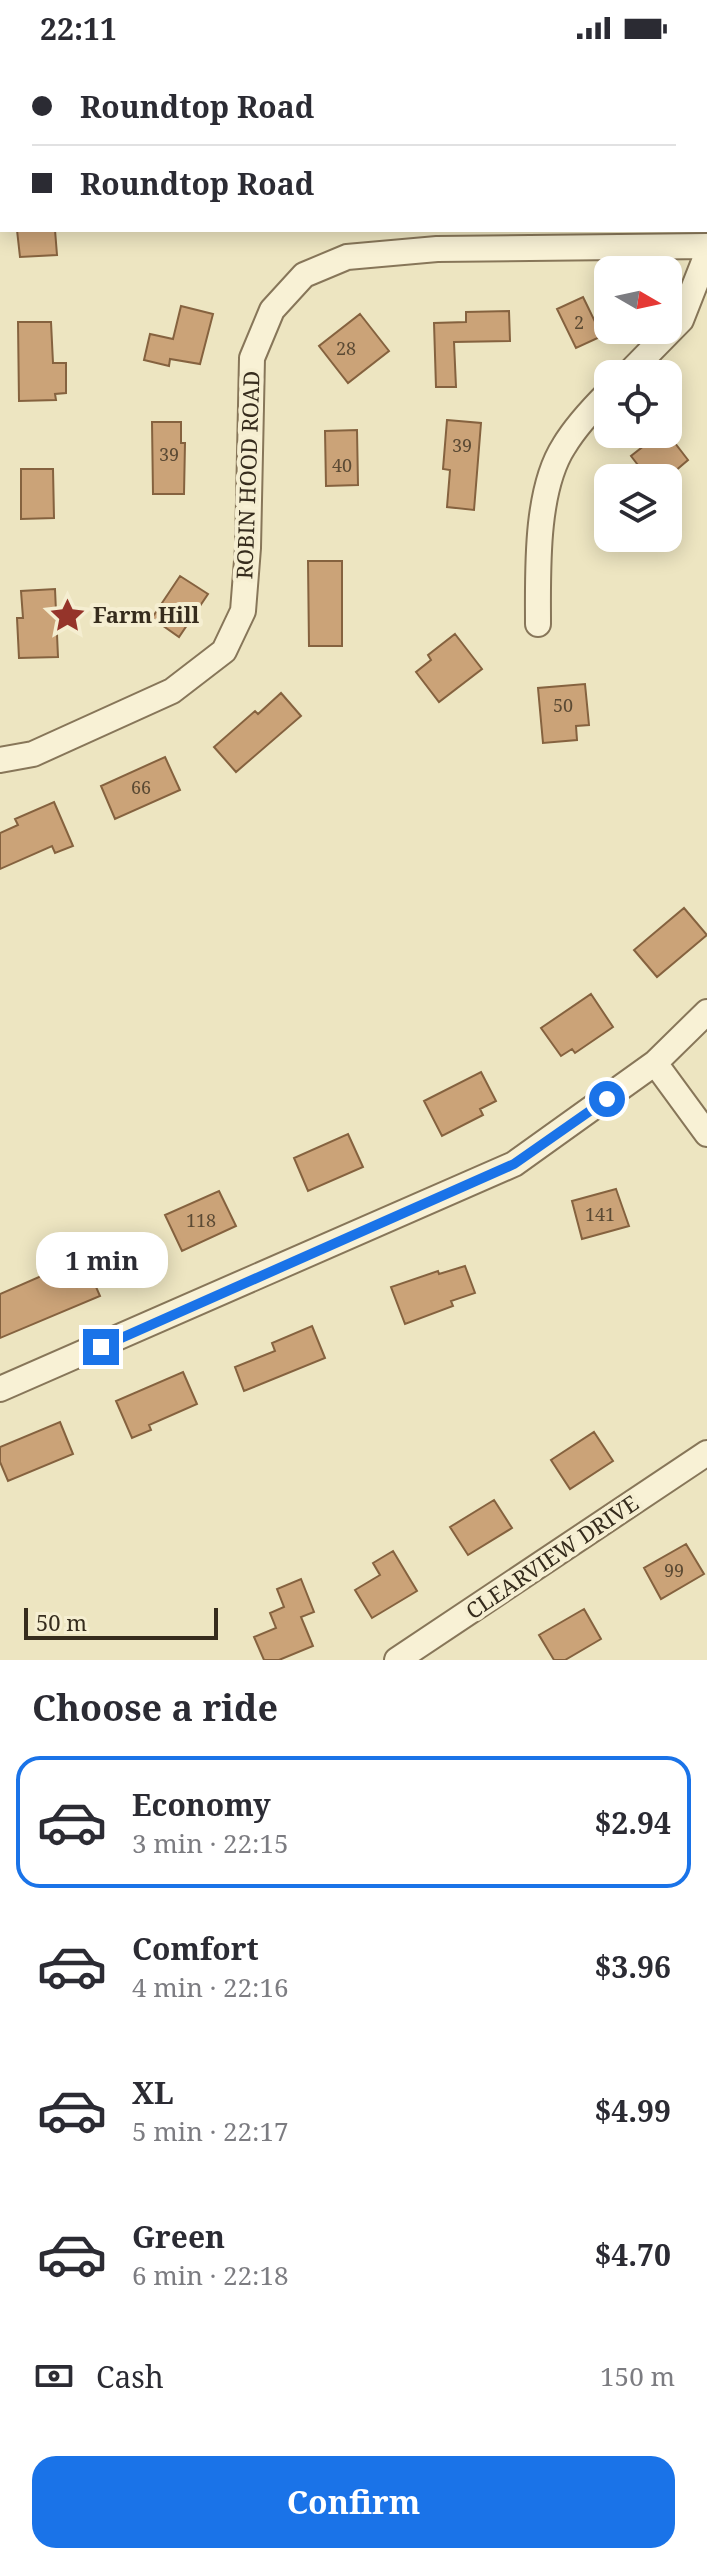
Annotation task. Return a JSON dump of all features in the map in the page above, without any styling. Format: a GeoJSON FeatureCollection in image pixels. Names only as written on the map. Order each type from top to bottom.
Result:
{"type":"FeatureCollection","features":[{"type":"Feature","properties":{"kind":"street","name":"ROBIN HOOD ROAD"},"geometry":{"type":"LineString","coordinates":[[0,760],[33,754],[172,691],[224,651],[243,611],[248,548],[252,358],[272,310],[304,275],[347,257],[437,249],[707,246]]}},
{"type":"Feature","properties":{"kind":"street"},"geometry":{"type":"LineString","coordinates":[[642,360],[681,320],[707,254]]}},
{"type":"Feature","properties":{"kind":"street"},"geometry":{"type":"LineString","coordinates":[[538,624],[538,547],[548,486],[562,448],[594,406]]}},
{"type":"Feature","properties":{"kind":"street"},"geometry":{"type":"LineString","coordinates":[[0,1389],[514,1164],[655,1063],[707,1012]]}},
{"type":"Feature","properties":{"kind":"street"},"geometry":{"type":"LineString","coordinates":[[655,1063],[707,1134]]}},
{"type":"Feature","properties":{"kind":"street","name":"CLEARVIEW DRIVE"},"geometry":{"type":"LineString","coordinates":[[397,1660],[707,1453]]}},
{"type":"Feature","properties":{"kind":"building"},"geometry":{"type":"Polygon","coordinates":[[[17,232],[55,232],[57,255],[20,257],[17,232]]]}},
{"type":"Feature","properties":{"kind":"building"},"geometry":{"type":"Polygon","coordinates":[[[583,297],[594,320],[594,340],[576,348],[557,309],[583,297]]]}},
{"type":"Feature","properties":{"kind":"building"},"geometry":{"type":"Polygon","coordinates":[[[181,306],[213,314],[200,364],[170,359],[169,366],[144,360],[150,334],[173,339],[181,306]]]}},
{"type":"Feature","properties":{"kind":"building"},"geometry":{"type":"Polygon","coordinates":[[[509,311],[510,341],[454,342],[456,387],[436,387],[434,323],[466,322],[466,312],[509,311]]]}},
{"type":"Feature","properties":{"kind":"building"},"geometry":{"type":"Polygon","coordinates":[[[360,314],[389,351],[348,383],[319,346],[360,314]]]}},
{"type":"Feature","properties":{"kind":"building"},"geometry":{"type":"Polygon","coordinates":[[[18,322],[51,322],[53,363],[66,363],[66,393],[55,394],[56,400],[19,401],[18,322]]]}},
{"type":"Feature","properties":{"kind":"building"},"geometry":{"type":"Polygon","coordinates":[[[447,420],[481,423],[474,510],[447,507],[450,470],[443,469],[447,420]]]}},
{"type":"Feature","properties":{"kind":"building"},"geometry":{"type":"Polygon","coordinates":[[[152,422],[181,422],[181,443],[185,443],[184,494],[153,494],[152,422]]]}},
{"type":"Feature","properties":{"kind":"building"},"geometry":{"type":"Polygon","coordinates":[[[357,430],[358,485],[326,486],[325,431],[357,430]]]}},
{"type":"Feature","properties":{"kind":"building"},"geometry":{"type":"Polygon","coordinates":[[[641,448],[679,448],[688,460],[682,465],[637,464],[631,456],[641,448]]]}},
{"type":"Feature","properties":{"kind":"building"},"geometry":{"type":"Polygon","coordinates":[[[21,469],[53,469],[54,518],[21,519],[21,469]]]}},
{"type":"Feature","properties":{"kind":"building"},"geometry":{"type":"Polygon","coordinates":[[[308,561],[342,561],[342,646],[309,646],[308,561]]]}},
{"type":"Feature","properties":{"kind":"building"},"geometry":{"type":"Polygon","coordinates":[[[180,576],[208,594],[179,637],[152,618],[180,576]]]}},
{"type":"Feature","properties":{"kind":"building"},"geometry":{"type":"Polygon","coordinates":[[[55,589],[58,657],[19,658],[17,618],[23,618],[21,591],[55,589]]]}},
{"type":"Feature","properties":{"kind":"building"},"geometry":{"type":"Polygon","coordinates":[[[455,634],[482,669],[439,702],[416,672],[431,660],[428,655],[455,634]]]}},
{"type":"Feature","properties":{"kind":"building"},"geometry":{"type":"Polygon","coordinates":[[[585,684],[589,725],[576,726],[577,740],[543,743],[538,688],[585,684]]]}},
{"type":"Feature","properties":{"kind":"building"},"geometry":{"type":"Polygon","coordinates":[[[281,693],[301,716],[236,772],[214,747],[281,693]]]}},
{"type":"Feature","properties":{"kind":"building"},"geometry":{"type":"Polygon","coordinates":[[[165,757],[180,790],[115,819],[101,786],[165,757]]]}},
{"type":"Feature","properties":{"kind":"building"},"geometry":{"type":"Polygon","coordinates":[[[54,802],[73,846],[55,853],[52,846],[0,869],[0,833],[18,825],[15,819],[54,802]]]}},
{"type":"Feature","properties":{"kind":"building"},"geometry":{"type":"Polygon","coordinates":[[[684,908],[707,935],[657,977],[634,950],[684,908]]]}},
{"type":"Feature","properties":{"kind":"building"},"geometry":{"type":"Polygon","coordinates":[[[591,994],[613,1027],[575,1053],[572,1049],[561,1056],[541,1028],[591,994]]]}},
{"type":"Feature","properties":{"kind":"building"},"geometry":{"type":"Polygon","coordinates":[[[481,1072],[496,1101],[480,1109],[483,1115],[442,1136],[424,1101],[481,1072]]]}},
{"type":"Feature","properties":{"kind":"building"},"geometry":{"type":"Polygon","coordinates":[[[348,1134],[363,1167],[308,1191],[294,1158],[348,1134]]]}},
{"type":"Feature","properties":{"kind":"building"},"geometry":{"type":"Polygon","coordinates":[[[616,1189],[629,1226],[582,1239],[572,1201],[616,1189]]]}},
{"type":"Feature","properties":{"kind":"building"},"geometry":{"type":"Polygon","coordinates":[[[219,1191],[236,1226],[182,1251],[165,1215],[219,1191]]]}},
{"type":"Feature","properties":{"kind":"building"},"geometry":{"type":"Polygon","coordinates":[[[86,1264],[100,1296],[0,1338],[0,1294],[55,1270],[58,1277],[86,1264]]]}},
{"type":"Feature","properties":{"kind":"building"},"geometry":{"type":"Polygon","coordinates":[[[465,1266],[475,1293],[451,1301],[453,1306],[405,1324],[391,1287],[438,1271],[439,1274],[465,1266]]]}},
{"type":"Feature","properties":{"kind":"building"},"geometry":{"type":"Polygon","coordinates":[[[312,1326],[325,1358],[244,1391],[235,1367],[275,1351],[272,1343],[312,1326]]]}},
{"type":"Feature","properties":{"kind":"building"},"geometry":{"type":"Polygon","coordinates":[[[183,1372],[197,1404],[149,1425],[151,1430],[132,1438],[116,1401],[183,1372]]]}},
{"type":"Feature","properties":{"kind":"building"},"geometry":{"type":"Polygon","coordinates":[[[60,1422],[73,1454],[8,1481],[0,1462],[0,1447],[60,1422]]]}},
{"type":"Feature","properties":{"kind":"building"},"geometry":{"type":"Polygon","coordinates":[[[594,1432],[613,1461],[570,1489],[551,1460],[594,1432]]]}},
{"type":"Feature","properties":{"kind":"building"},"geometry":{"type":"Polygon","coordinates":[[[494,1500],[512,1528],[468,1555],[450,1527],[494,1500]]]}},
{"type":"Feature","properties":{"kind":"building"},"geometry":{"type":"Polygon","coordinates":[[[686,1544],[704,1574],[661,1599],[644,1568],[686,1544]]]}},
{"type":"Feature","properties":{"kind":"building"},"geometry":{"type":"Polygon","coordinates":[[[393,1551],[417,1591],[372,1618],[355,1590],[380,1575],[373,1563],[393,1551]]]}},
{"type":"Feature","properties":{"kind":"building"},"geometry":{"type":"Polygon","coordinates":[[[301,1579],[314,1612],[301,1617],[313,1646],[279,1660],[264,1660],[254,1637],[276,1628],[270,1613],[284,1607],[277,1589],[301,1579]]]}},
{"type":"Feature","properties":{"kind":"building"},"geometry":{"type":"Polygon","coordinates":[[[584,1609],[601,1639],[565,1660],[554,1660],[539,1635],[584,1609]]]}},
{"type":"Feature","properties":{"kind":"place","name":"Farm Hill"},"geometry":{"type":"Point","coordinates":[67,615]}},
{"type":"Feature","properties":{"kind":"route"},"geometry":{"type":"LineString","coordinates":[[101,1347],[514,1164],[607,1099]]}}]}
